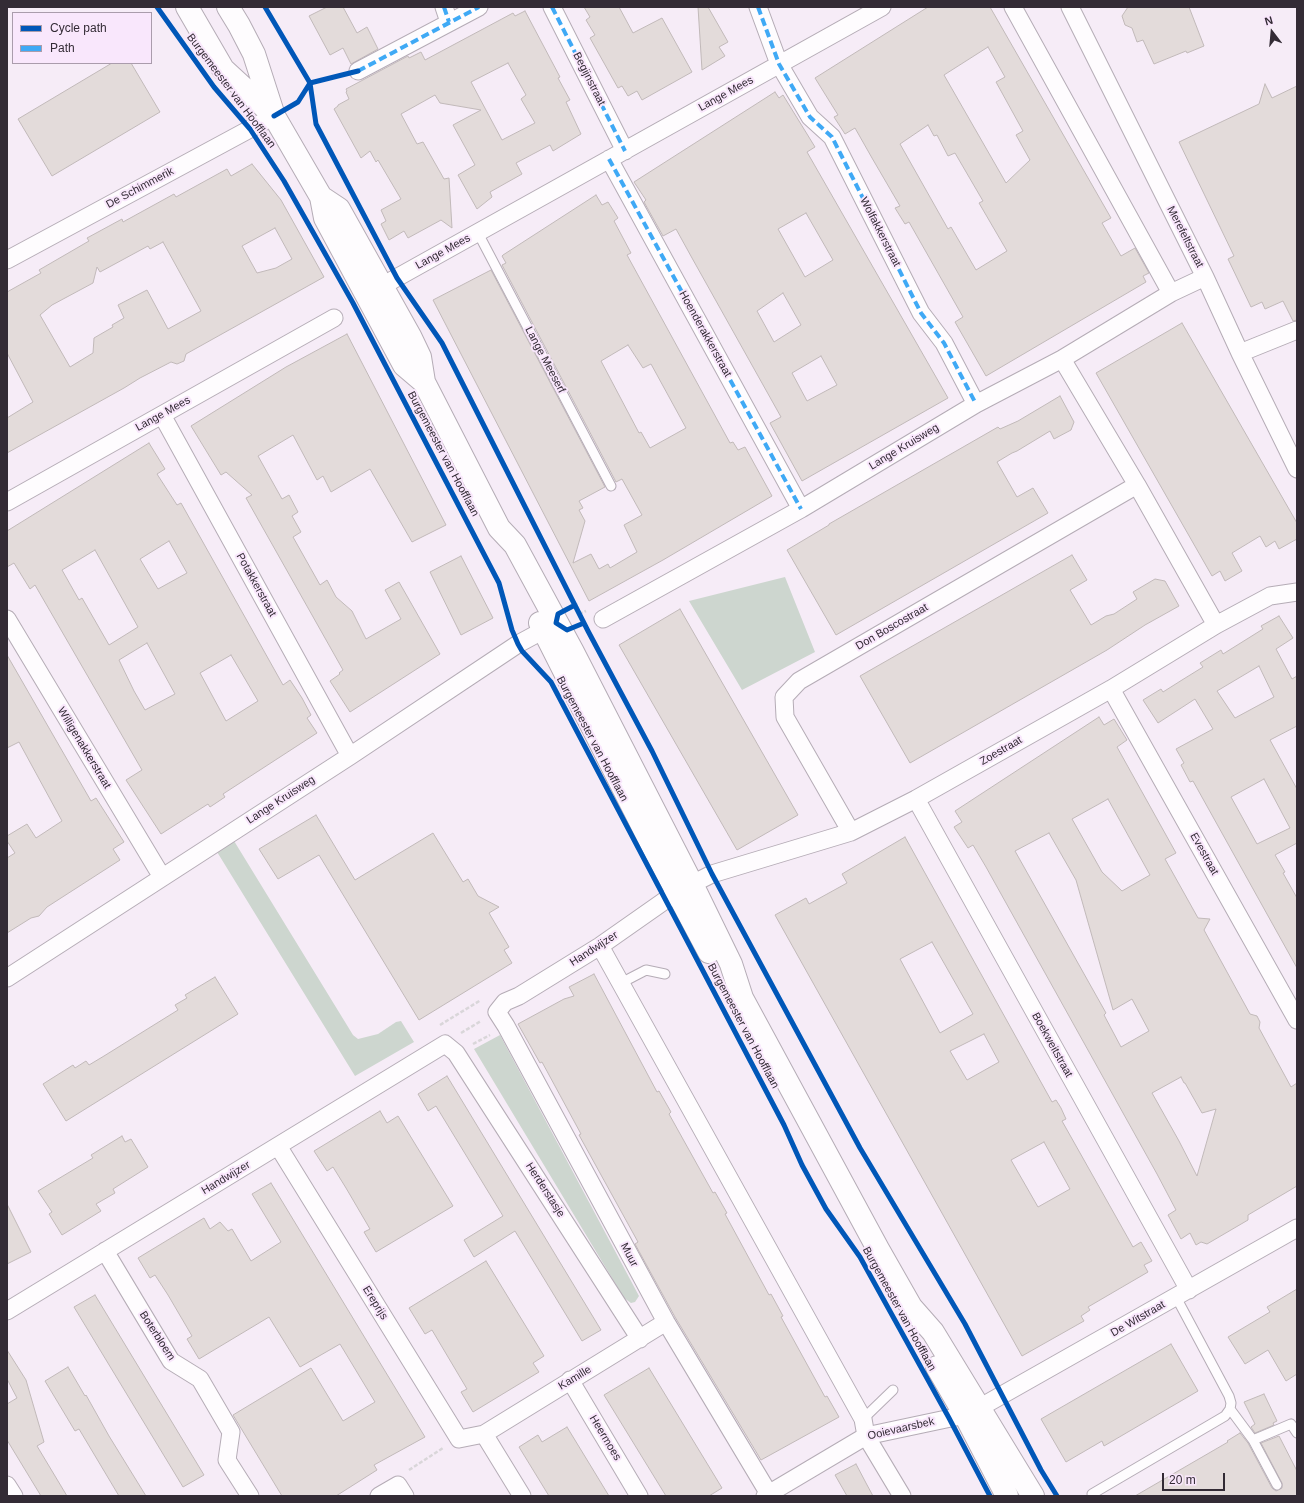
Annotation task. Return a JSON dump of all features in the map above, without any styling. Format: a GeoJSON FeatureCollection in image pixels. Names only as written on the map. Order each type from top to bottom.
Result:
{"type":"FeatureCollection","features":[{"type":"Feature","properties":{"kind":"main road","name":"Burgemeester van Hoofflaan"},"geometry":{"type":"LineString","coordinates":[[187,7],[223,69],[274,116]]}},
{"type":"Feature","properties":{"kind":"main road","name":"Burgemeester van Hoofflaan"},"geometry":{"type":"LineString","coordinates":[[228,7],[254,54],[274,116],[322,197],[339,209],[374,290],[410,336],[420,357],[424,382],[499,528],[515,545],[550,627],[573,652],[684,888],[730,964],[742,998],[874,1243],[911,1307],[933,1332],[972,1412],[1007,1496]]}},
{"type":"Feature","properties":{"kind":"main road","name":"Burgemeester van Hoofflaan"},"geometry":{"type":"LineString","coordinates":[[972,1412],[1033,1496]]}},
{"type":"Feature","properties":{"kind":"street"},"geometry":{"type":"LineString","coordinates":[[358,71],[446,15],[480,7]]}},
{"type":"Feature","properties":{"kind":"street","name":"Begijnstraat"},"geometry":{"type":"LineString","coordinates":[[552,7],[625,151]]}},
{"type":"Feature","properties":{"kind":"street","name":"Wolfakkerstraat"},"geometry":{"type":"LineString","coordinates":[[758,7],[780,64],[810,117],[832,137],[921,313],[944,343],[976,404]]}},
{"type":"Feature","properties":{"kind":"street","name":"Lange Mees"},"geometry":{"type":"LineString","coordinates":[[374,290],[882,7]]}},
{"type":"Feature","properties":{"kind":"street"},"geometry":{"type":"LineString","coordinates":[[1013,7],[1171,293]]}},
{"type":"Feature","properties":{"kind":"street","name":"Merefeltstraat"},"geometry":{"type":"LineString","coordinates":[[1070,7],[1205,277],[1240,353],[1297,469]]}},
{"type":"Feature","properties":{"kind":"street","name":"De Schimmerik"},"geometry":{"type":"LineString","coordinates":[[7,260],[274,116]]}},
{"type":"Feature","properties":{"kind":"street","name":"Hoenderakkerstraat"},"geometry":{"type":"LineString","coordinates":[[609,159],[801,509]]}},
{"type":"Feature","properties":{"kind":"street","name":"Lange Kruisweg"},"geometry":{"type":"LineString","coordinates":[[603,619],[801,509],[976,404],[1062,359],[1171,293],[1205,277]]}},
{"type":"Feature","properties":{"kind":"street","name":"Lange Mees"},"geometry":{"type":"LineString","coordinates":[[7,502],[334,318]]}},
{"type":"Feature","properties":{"kind":"street"},"geometry":{"type":"LineString","coordinates":[[1240,353],[1297,330]]}},
{"type":"Feature","properties":{"kind":"street"},"geometry":{"type":"LineString","coordinates":[[1062,359],[1137,485],[1216,625]]}},
{"type":"Feature","properties":{"kind":"street","name":"Potakkerstraat"},"geometry":{"type":"LineString","coordinates":[[162,415],[350,756]]}},
{"type":"Feature","properties":{"kind":"street","name":"Don Boscostraat"},"geometry":{"type":"LineString","coordinates":[[851,832],[785,718],[784,697],[799,681],[1137,485]]}},
{"type":"Feature","properties":{"kind":"street","name":"Zoestraat"},"geometry":{"type":"LineString","coordinates":[[684,888],[712,874],[851,832],[916,800],[1111,689],[1216,625],[1270,596],[1296,595]]}},
{"type":"Feature","properties":{"kind":"street","name":"Willigenakkerstraat"},"geometry":{"type":"LineString","coordinates":[[7,619],[162,877]]}},
{"type":"Feature","properties":{"kind":"street","name":"Lange Kruisweg"},"geometry":{"type":"LineString","coordinates":[[7,978],[350,756],[518,644],[550,627]]}},
{"type":"Feature","properties":{"kind":"street","name":"Evestraat"},"geometry":{"type":"LineString","coordinates":[[1111,689],[1297,1020]]}},
{"type":"Feature","properties":{"kind":"street","name":"Boekweitstraat"},"geometry":{"type":"LineString","coordinates":[[916,800],[1182,1294]]}},
{"type":"Feature","properties":{"kind":"street","name":"Handwijzer"},"geometry":{"type":"LineString","coordinates":[[501,1007],[600,946],[684,888]]}},
{"type":"Feature","properties":{"kind":"street"},"geometry":{"type":"LineString","coordinates":[[600,946],[863,1419],[866,1436],[902,1496]]}},
{"type":"Feature","properties":{"kind":"street","name":"Muur"},"geometry":{"type":"LineString","coordinates":[[501,1007],[506,1026],[666,1322],[767,1495]]}},
{"type":"Feature","properties":{"kind":"street","name":"Handwijzer"},"geometry":{"type":"LineString","coordinates":[[7,1311],[278,1146],[451,1049]]}},
{"type":"Feature","properties":{"kind":"street","name":"Herderstasje"},"geometry":{"type":"LineString","coordinates":[[451,1049],[640,1339]]}},
{"type":"Feature","properties":{"kind":"street","name":"Ereprijs"},"geometry":{"type":"LineString","coordinates":[[278,1146],[460,1439]]}},
{"type":"Feature","properties":{"kind":"street","name":"De Witstraat"},"geometry":{"type":"LineString","coordinates":[[972,1412],[1297,1228]]}},
{"type":"Feature","properties":{"kind":"street","name":"Boterbloem"},"geometry":{"type":"LineString","coordinates":[[105,1251],[171,1361],[200,1379],[231,1432],[227,1460],[250,1496]]}},
{"type":"Feature","properties":{"kind":"street","name":"Kamille"},"geometry":{"type":"LineString","coordinates":[[484,1434],[666,1322]]}},
{"type":"Feature","properties":{"kind":"street","name":"Heermoes"},"geometry":{"type":"LineString","coordinates":[[570,1380],[639,1496]]}},
{"type":"Feature","properties":{"kind":"street","name":"Ooievaarsbek"},"geometry":{"type":"LineString","coordinates":[[767,1495],[866,1436],[972,1412]]}},
{"type":"Feature","properties":{"kind":"street"},"geometry":{"type":"LineString","coordinates":[[460,1439],[484,1434],[522,1496]]}},
{"type":"Feature","properties":{"kind":"street"},"geometry":{"type":"LineString","coordinates":[[7,1485],[14,1496]]}},
{"type":"Feature","properties":{"kind":"street"},"geometry":{"type":"LineString","coordinates":[[379,1496],[401,1490]]}},
{"type":"Feature","properties":{"kind":"lane","name":"Lange Meeserf"},"geometry":{"type":"LineString","coordinates":[[478,233],[611,486]]}},
{"type":"Feature","properties":{"kind":"lane"},"geometry":{"type":"LineString","coordinates":[[621,983],[646,970],[666,974]]}},
{"type":"Feature","properties":{"kind":"lane"},"geometry":{"type":"LineString","coordinates":[[1092,1495],[1225,1416],[1230,1409],[1231,1403],[1229,1396],[1182,1294]]}},
{"type":"Feature","properties":{"kind":"lane"},"geometry":{"type":"LineString","coordinates":[[863,1419],[894,1390]]}},
{"type":"Feature","properties":{"kind":"lane"},"geometry":{"type":"LineString","coordinates":[[1230,1409],[1253,1440],[1276,1485]]}},
{"type":"Feature","properties":{"kind":"lane"},"geometry":{"type":"LineString","coordinates":[[1253,1440],[1291,1424],[1297,1433]]}},
{"type":"Feature","properties":{"kind":"path"},"geometry":{"type":"LineString","coordinates":[[577,609],[582,618]]}},
{"type":"Feature","properties":{"kind":"path"},"geometry":{"type":"LineString","coordinates":[[436,1027],[482,1000],[501,1007]]}},
{"type":"Feature","properties":{"kind":"path"},"geometry":{"type":"LineString","coordinates":[[451,1049],[473,1025],[501,1007]]}},
{"type":"Feature","properties":{"kind":"path"},"geometry":{"type":"LineString","coordinates":[[451,1049],[506,1026]]}},
{"type":"Feature","properties":{"kind":"path"},"geometry":{"type":"LineString","coordinates":[[401,1490],[410,1468],[460,1439]]}},
{"type":"Feature","properties":{"kind":"shaded area"},"geometry":{"type":"Polygon","coordinates":[[[785,577],[815,652],[742,690],[689,601],[785,577]]]}},
{"type":"Feature","properties":{"kind":"shaded area"},"geometry":{"type":"Polygon","coordinates":[[[231,836],[353,1035],[358,1039],[378,1034],[396,1022],[401,1021],[414,1042],[355,1076],[214,847],[231,836]]]}},
{"type":"Feature","properties":{"kind":"shaded area"},"geometry":{"type":"Polygon","coordinates":[[[500,1035],[639,1296],[635,1302],[631,1303],[624,1298],[474,1049],[500,1035]]]}},
{"type":"Feature","properties":{"kind":"building"},"geometry":{"type":"Polygon","coordinates":[[[327,7],[343,7],[357,33],[367,27],[378,49],[351,64],[343,48],[330,55],[309,16],[327,7]]]}},
{"type":"Feature","properties":{"kind":"building"},"geometry":{"type":"Polygon","coordinates":[[[584,7],[619,7],[633,33],[662,18],[692,72],[642,100],[637,91],[628,96],[622,86],[618,88],[590,38],[595,35],[586,20],[590,17],[584,7]]]}},
{"type":"Feature","properties":{"kind":"building"},"geometry":{"type":"Polygon","coordinates":[[[698,7],[708,7],[728,42],[719,47],[725,56],[702,70],[698,7]]]}},
{"type":"Feature","properties":{"kind":"building"},"geometry":{"type":"Polygon","coordinates":[[[928,7],[990,7],[1111,218],[1102,223],[1121,256],[1135,248],[1149,273],[1143,276],[1146,282],[986,376],[955,322],[963,317],[909,222],[905,224],[895,208],[900,206],[855,128],[845,134],[834,117],[838,115],[815,78],[928,7]],[[988,47],[944,75],[1006,183],[1030,160],[1016,135],[1023,131],[996,82],[1005,77],[988,47]],[[928,125],[900,144],[948,229],[951,227],[976,270],[1007,251],[979,203],[983,201],[955,153],[948,156],[937,135],[934,136],[928,125]]]}},
{"type":"Feature","properties":{"kind":"building"},"geometry":{"type":"Polygon","coordinates":[[[1128,7],[1189,7],[1204,46],[1187,53],[1186,51],[1154,64],[1143,40],[1137,42],[1132,28],[1125,25],[1122,16],[1128,7]]]}},
{"type":"Feature","properties":{"kind":"building"},"geometry":{"type":"Polygon","coordinates":[[[525,11],[560,77],[558,78],[570,100],[566,102],[581,134],[553,151],[550,145],[516,163],[522,174],[490,192],[492,197],[477,209],[458,175],[475,165],[453,125],[481,110],[440,103],[435,95],[401,114],[417,144],[423,142],[444,179],[449,178],[452,228],[441,220],[408,238],[404,231],[389,240],[381,224],[386,221],[381,210],[401,199],[378,160],[376,162],[370,151],[361,158],[334,109],[349,99],[346,89],[408,56],[409,58],[421,52],[425,60],[513,13],[515,16],[525,11]],[[508,63],[471,82],[502,140],[535,123],[521,99],[526,95],[508,63]]]}},
{"type":"Feature","properties":{"kind":"building"},"geometry":{"type":"Polygon","coordinates":[[[110,64],[132,64],[160,112],[52,176],[18,119],[110,64]]]}},
{"type":"Feature","properties":{"kind":"building"},"geometry":{"type":"Polygon","coordinates":[[[1265,84],[1272,98],[1297,86],[1297,320],[1293,321],[1283,301],[1265,309],[1262,302],[1251,307],[1228,259],[1234,256],[1179,142],[1259,104],[1265,84]]]}},
{"type":"Feature","properties":{"kind":"building"},"geometry":{"type":"Polygon","coordinates":[[[775,92],[779,98],[783,95],[815,147],[807,152],[948,398],[802,481],[770,423],[781,417],[676,229],[663,236],[644,202],[646,200],[634,182],[775,92]],[[806,213],[778,229],[805,277],[833,260],[806,213]],[[783,293],[757,311],[774,342],[801,325],[783,293]],[[821,356],[792,373],[807,401],[837,385],[821,356]]]}},
{"type":"Feature","properties":{"kind":"building"},"geometry":{"type":"Polygon","coordinates":[[[252,164],[281,200],[324,277],[186,354],[184,361],[177,364],[171,362],[140,378],[7,453],[7,418],[33,402],[7,353],[7,292],[41,273],[39,270],[89,241],[87,238],[122,219],[123,222],[174,194],[176,197],[227,169],[231,176],[252,164]],[[275,228],[242,246],[257,273],[276,268],[292,259],[275,228]],[[163,242],[150,249],[148,246],[100,272],[97,267],[93,283],[52,305],[40,315],[70,367],[93,353],[94,338],[113,327],[112,325],[124,318],[118,305],[147,290],[168,329],[201,311],[163,242]]]}},
{"type":"Feature","properties":{"kind":"building"},"geometry":{"type":"Polygon","coordinates":[[[596,195],[602,205],[608,202],[618,218],[614,221],[631,253],[627,255],[730,443],[733,442],[738,450],[745,447],[772,496],[663,560],[589,601],[433,300],[491,270],[605,487],[579,501],[583,508],[579,510],[585,521],[573,563],[591,554],[599,569],[608,564],[610,568],[637,552],[624,525],[642,515],[622,479],[616,482],[502,265],[506,263],[502,256],[596,195]],[[628,345],[601,361],[639,433],[641,432],[650,448],[686,428],[651,364],[643,368],[628,345]]]}},
{"type":"Feature","properties":{"kind":"building"},"geometry":{"type":"Polygon","coordinates":[[[1182,323],[1297,523],[1297,539],[1279,549],[1275,541],[1266,547],[1260,536],[1232,553],[1242,571],[1225,581],[1220,571],[1212,576],[1096,373],[1182,323]]]}},
{"type":"Feature","properties":{"kind":"building"},"geometry":{"type":"Polygon","coordinates":[[[347,334],[446,525],[412,542],[370,469],[331,492],[323,476],[317,480],[293,435],[258,456],[282,499],[289,495],[298,512],[292,516],[301,532],[293,537],[320,585],[327,580],[336,597],[352,611],[366,639],[401,619],[385,590],[399,582],[440,654],[350,712],[330,681],[343,670],[246,498],[252,495],[226,472],[221,475],[191,426],[286,367],[347,334]]]}},
{"type":"Feature","properties":{"kind":"building"},"geometry":{"type":"Polygon","coordinates":[[[1060,396],[1074,422],[1071,430],[1054,439],[1050,431],[997,462],[1017,497],[1033,488],[1048,513],[836,635],[787,550],[829,524],[998,427],[1000,429],[1018,421],[1060,396]]]}},
{"type":"Feature","properties":{"kind":"building"},"geometry":{"type":"Polygon","coordinates":[[[149,443],[165,469],[157,474],[177,505],[181,503],[283,685],[290,680],[302,698],[311,715],[307,718],[317,733],[223,794],[225,797],[210,807],[208,804],[161,834],[126,780],[142,770],[35,585],[30,589],[14,563],[7,567],[7,531],[149,443]],[[169,541],[140,559],[158,589],[187,573],[169,541]],[[95,550],[62,570],[79,600],[82,598],[109,645],[138,627],[95,550]],[[147,643],[119,660],[145,710],[175,694],[147,643]],[[231,655],[200,673],[226,721],[258,701],[231,655]]]}},
{"type":"Feature","properties":{"kind":"building"},"geometry":{"type":"Polygon","coordinates":[[[1072,555],[1087,580],[1070,590],[1091,625],[1106,616],[1114,614],[1137,599],[1133,592],[1155,579],[1165,581],[1179,606],[1145,625],[1107,650],[910,763],[860,676],[1072,555]]]}},
{"type":"Feature","properties":{"kind":"building"},"geometry":{"type":"Polygon","coordinates":[[[461,556],[493,618],[461,635],[430,572],[461,556]]]}},
{"type":"Feature","properties":{"kind":"building"},"geometry":{"type":"Polygon","coordinates":[[[680,609],[798,815],[737,850],[619,645],[680,609]]]}},
{"type":"Feature","properties":{"kind":"building"},"geometry":{"type":"Polygon","coordinates":[[[1279,616],[1293,638],[1276,649],[1292,679],[1297,676],[1297,726],[1270,740],[1297,789],[1297,843],[1275,855],[1297,898],[1297,968],[1193,781],[1190,782],[1181,765],[1184,763],[1176,749],[1213,729],[1195,699],[1158,723],[1143,700],[1161,689],[1163,692],[1203,667],[1200,663],[1221,650],[1223,654],[1263,629],[1261,626],[1279,616]],[[1259,666],[1217,691],[1235,718],[1274,697],[1259,666]],[[1264,779],[1231,797],[1257,844],[1290,828],[1264,779]]]}},
{"type":"Feature","properties":{"kind":"building"},"geometry":{"type":"Polygon","coordinates":[[[7,655],[91,801],[96,798],[124,842],[113,849],[120,860],[47,907],[39,916],[31,918],[7,933],[7,858],[15,853],[7,841],[7,836],[27,824],[36,838],[62,821],[19,742],[7,748],[7,655]]]}},
{"type":"Feature","properties":{"kind":"building"},"geometry":{"type":"Polygon","coordinates":[[[1099,717],[1104,725],[1114,719],[1127,740],[1117,747],[1176,853],[1165,859],[1198,918],[1210,919],[1204,930],[1250,1014],[1257,1016],[1260,1022],[1259,1028],[1291,1087],[1297,1083],[1297,1186],[1248,1215],[1248,1220],[1207,1244],[1201,1242],[1196,1245],[1190,1233],[1181,1239],[1168,1215],[1176,1210],[1157,1174],[986,867],[973,845],[968,848],[954,827],[962,822],[955,811],[1099,717]],[[1108,799],[1072,819],[1102,872],[1122,891],[1150,875],[1108,799]],[[1049,833],[1015,851],[1106,1013],[1104,1015],[1121,1047],[1149,1031],[1132,999],[1113,1010],[1076,880],[1049,833]],[[1181,1077],[1152,1093],[1197,1176],[1216,1109],[1202,1113],[1181,1077]]]}},
{"type":"Feature","properties":{"kind":"building"},"geometry":{"type":"Polygon","coordinates":[[[316,815],[355,880],[433,833],[463,882],[468,879],[478,896],[499,907],[489,913],[509,947],[504,950],[512,963],[419,1020],[319,855],[278,879],[259,849],[316,815]]]}},
{"type":"Feature","properties":{"kind":"building"},"geometry":{"type":"Polygon","coordinates":[[[905,837],[1052,1102],[1056,1100],[1061,1108],[1066,1119],[1062,1121],[1133,1247],[1141,1242],[1152,1261],[1144,1265],[1148,1272],[1088,1307],[1090,1310],[1081,1316],[1084,1321],[1022,1356],[775,915],[806,898],[809,904],[847,883],[842,874],[905,837]],[[932,942],[900,959],[940,1033],[973,1014],[932,942]],[[984,1034],[950,1051],[967,1080],[999,1062],[984,1034]],[[1044,1142],[1011,1160],[1038,1207],[1070,1189],[1044,1142]]]}},
{"type":"Feature","properties":{"kind":"building"},"geometry":{"type":"Polygon","coordinates":[[[594,974],[657,1092],[659,1091],[671,1112],[669,1114],[713,1193],[715,1192],[727,1213],[725,1214],[769,1295],[771,1294],[783,1316],[781,1317],[825,1397],[827,1396],[839,1417],[761,1460],[675,1317],[635,1244],[638,1242],[579,1135],[581,1134],[542,1062],[540,1063],[518,1024],[564,999],[574,996],[569,987],[594,974]]]}},
{"type":"Feature","properties":{"kind":"building"},"geometry":{"type":"Polygon","coordinates":[[[215,977],[238,1014],[66,1121],[43,1084],[73,1065],[75,1068],[86,1061],[89,1065],[178,1010],[175,1005],[187,998],[185,995],[215,977]]]}},
{"type":"Feature","properties":{"kind":"building"},"geometry":{"type":"Polygon","coordinates":[[[447,1076],[601,1330],[582,1341],[515,1231],[474,1257],[464,1240],[503,1216],[436,1106],[428,1111],[418,1094],[447,1076]]]}},
{"type":"Feature","properties":{"kind":"building"},"geometry":{"type":"Polygon","coordinates":[[[380,1111],[387,1123],[398,1116],[453,1206],[376,1252],[364,1232],[370,1229],[346,1188],[333,1167],[327,1171],[314,1151],[380,1111]]]}},
{"type":"Feature","properties":{"kind":"building"},"geometry":{"type":"Polygon","coordinates":[[[122,1136],[125,1142],[131,1139],[148,1167],[113,1189],[115,1193],[96,1204],[101,1211],[62,1235],[49,1214],[52,1212],[38,1191],[93,1158],[91,1155],[122,1136]]]}},
{"type":"Feature","properties":{"kind":"building"},"geometry":{"type":"Polygon","coordinates":[[[271,1183],[425,1437],[374,1465],[377,1470],[336,1496],[282,1496],[233,1415],[311,1368],[343,1421],[375,1402],[340,1344],[300,1367],[269,1317],[199,1359],[187,1339],[192,1336],[168,1295],[155,1275],[150,1278],[138,1258],[204,1218],[210,1229],[220,1222],[228,1231],[232,1229],[251,1261],[281,1242],[252,1194],[271,1183]]]}},
{"type":"Feature","properties":{"kind":"building"},"geometry":{"type":"Polygon","coordinates":[[[7,1204],[31,1252],[7,1264],[7,1204]]]}},
{"type":"Feature","properties":{"kind":"building"},"geometry":{"type":"Polygon","coordinates":[[[486,1261],[544,1356],[533,1363],[539,1372],[473,1412],[461,1392],[467,1389],[432,1330],[425,1334],[409,1308],[486,1261]]]}},
{"type":"Feature","properties":{"kind":"building"},"geometry":{"type":"Polygon","coordinates":[[[1297,1289],[1297,1374],[1286,1381],[1268,1350],[1245,1364],[1228,1337],[1270,1312],[1267,1307],[1297,1289]]]}},
{"type":"Feature","properties":{"kind":"building"},"geometry":{"type":"Polygon","coordinates":[[[95,1295],[204,1475],[183,1487],[74,1307],[95,1295]]]}},
{"type":"Feature","properties":{"kind":"building"},"geometry":{"type":"Polygon","coordinates":[[[1171,1344],[1198,1391],[1104,1446],[1102,1441],[1066,1462],[1041,1419],[1171,1344]]]}},
{"type":"Feature","properties":{"kind":"building"},"geometry":{"type":"Polygon","coordinates":[[[7,1350],[26,1380],[44,1442],[37,1446],[67,1496],[41,1496],[7,1440],[7,1404],[17,1398],[7,1379],[7,1350]]]}},
{"type":"Feature","properties":{"kind":"building"},"geometry":{"type":"Polygon","coordinates":[[[68,1367],[146,1496],[119,1496],[79,1429],[75,1431],[45,1381],[68,1367]]]}},
{"type":"Feature","properties":{"kind":"building"},"geometry":{"type":"Polygon","coordinates":[[[649,1368],[722,1488],[709,1496],[666,1496],[604,1395],[649,1368]]]}},
{"type":"Feature","properties":{"kind":"building"},"geometry":{"type":"Polygon","coordinates":[[[1264,1394],[1277,1421],[1273,1423],[1274,1425],[1255,1433],[1251,1427],[1255,1424],[1244,1402],[1264,1394]]]}},
{"type":"Feature","properties":{"kind":"building"},"geometry":{"type":"Polygon","coordinates":[[[567,1427],[609,1496],[549,1496],[519,1447],[538,1435],[542,1442],[567,1427]]]}},
{"type":"Feature","properties":{"kind":"building"},"geometry":{"type":"Polygon","coordinates":[[[1240,1433],[1248,1443],[1272,1488],[1276,1491],[1282,1488],[1282,1483],[1261,1443],[1279,1436],[1297,1471],[1297,1496],[1135,1496],[1228,1442],[1227,1441],[1240,1433]]]}},
{"type":"Feature","properties":{"kind":"building"},"geometry":{"type":"Polygon","coordinates":[[[856,1464],[873,1496],[847,1496],[835,1475],[856,1464]]]}},
{"type":"Feature","properties":{"kind":"marked path"},"geometry":{"type":"LineString","coordinates":[[444,7],[449,22]]}},
{"type":"Feature","properties":{"kind":"marked path"},"geometry":{"type":"LineString","coordinates":[[358,71],[479,7]]}},
{"type":"Feature","properties":{"kind":"marked path"},"geometry":{"type":"LineString","coordinates":[[552,7],[625,151]]}},
{"type":"Feature","properties":{"kind":"marked path"},"geometry":{"type":"LineString","coordinates":[[758,7],[779,64],[810,117],[832,137],[921,313],[944,343],[976,404]]}},
{"type":"Feature","properties":{"kind":"marked path"},"geometry":{"type":"LineString","coordinates":[[609,159],[801,509]]}},
{"type":"Feature","properties":{"kind":"cycle path"},"geometry":{"type":"LineString","coordinates":[[157,7],[214,87],[250,129],[284,181],[353,303],[499,583],[512,630],[518,644],[522,651],[551,682],[784,1125],[802,1165],[826,1209],[860,1257],[949,1418],[990,1496]]}},
{"type":"Feature","properties":{"kind":"cycle path"},"geometry":{"type":"LineString","coordinates":[[265,7],[310,83],[316,124],[397,278],[442,343],[588,631],[652,751],[712,874],[860,1148],[965,1324],[1041,1470],[1057,1496]]}},
{"type":"Feature","properties":{"kind":"cycle path"},"geometry":{"type":"LineString","coordinates":[[274,116],[298,102],[310,83],[358,71]]}},
{"type":"Feature","properties":{"kind":"cycle path"},"geometry":{"type":"LineString","coordinates":[[575,605],[558,614],[556,623],[567,630],[584,623]]}}]}
